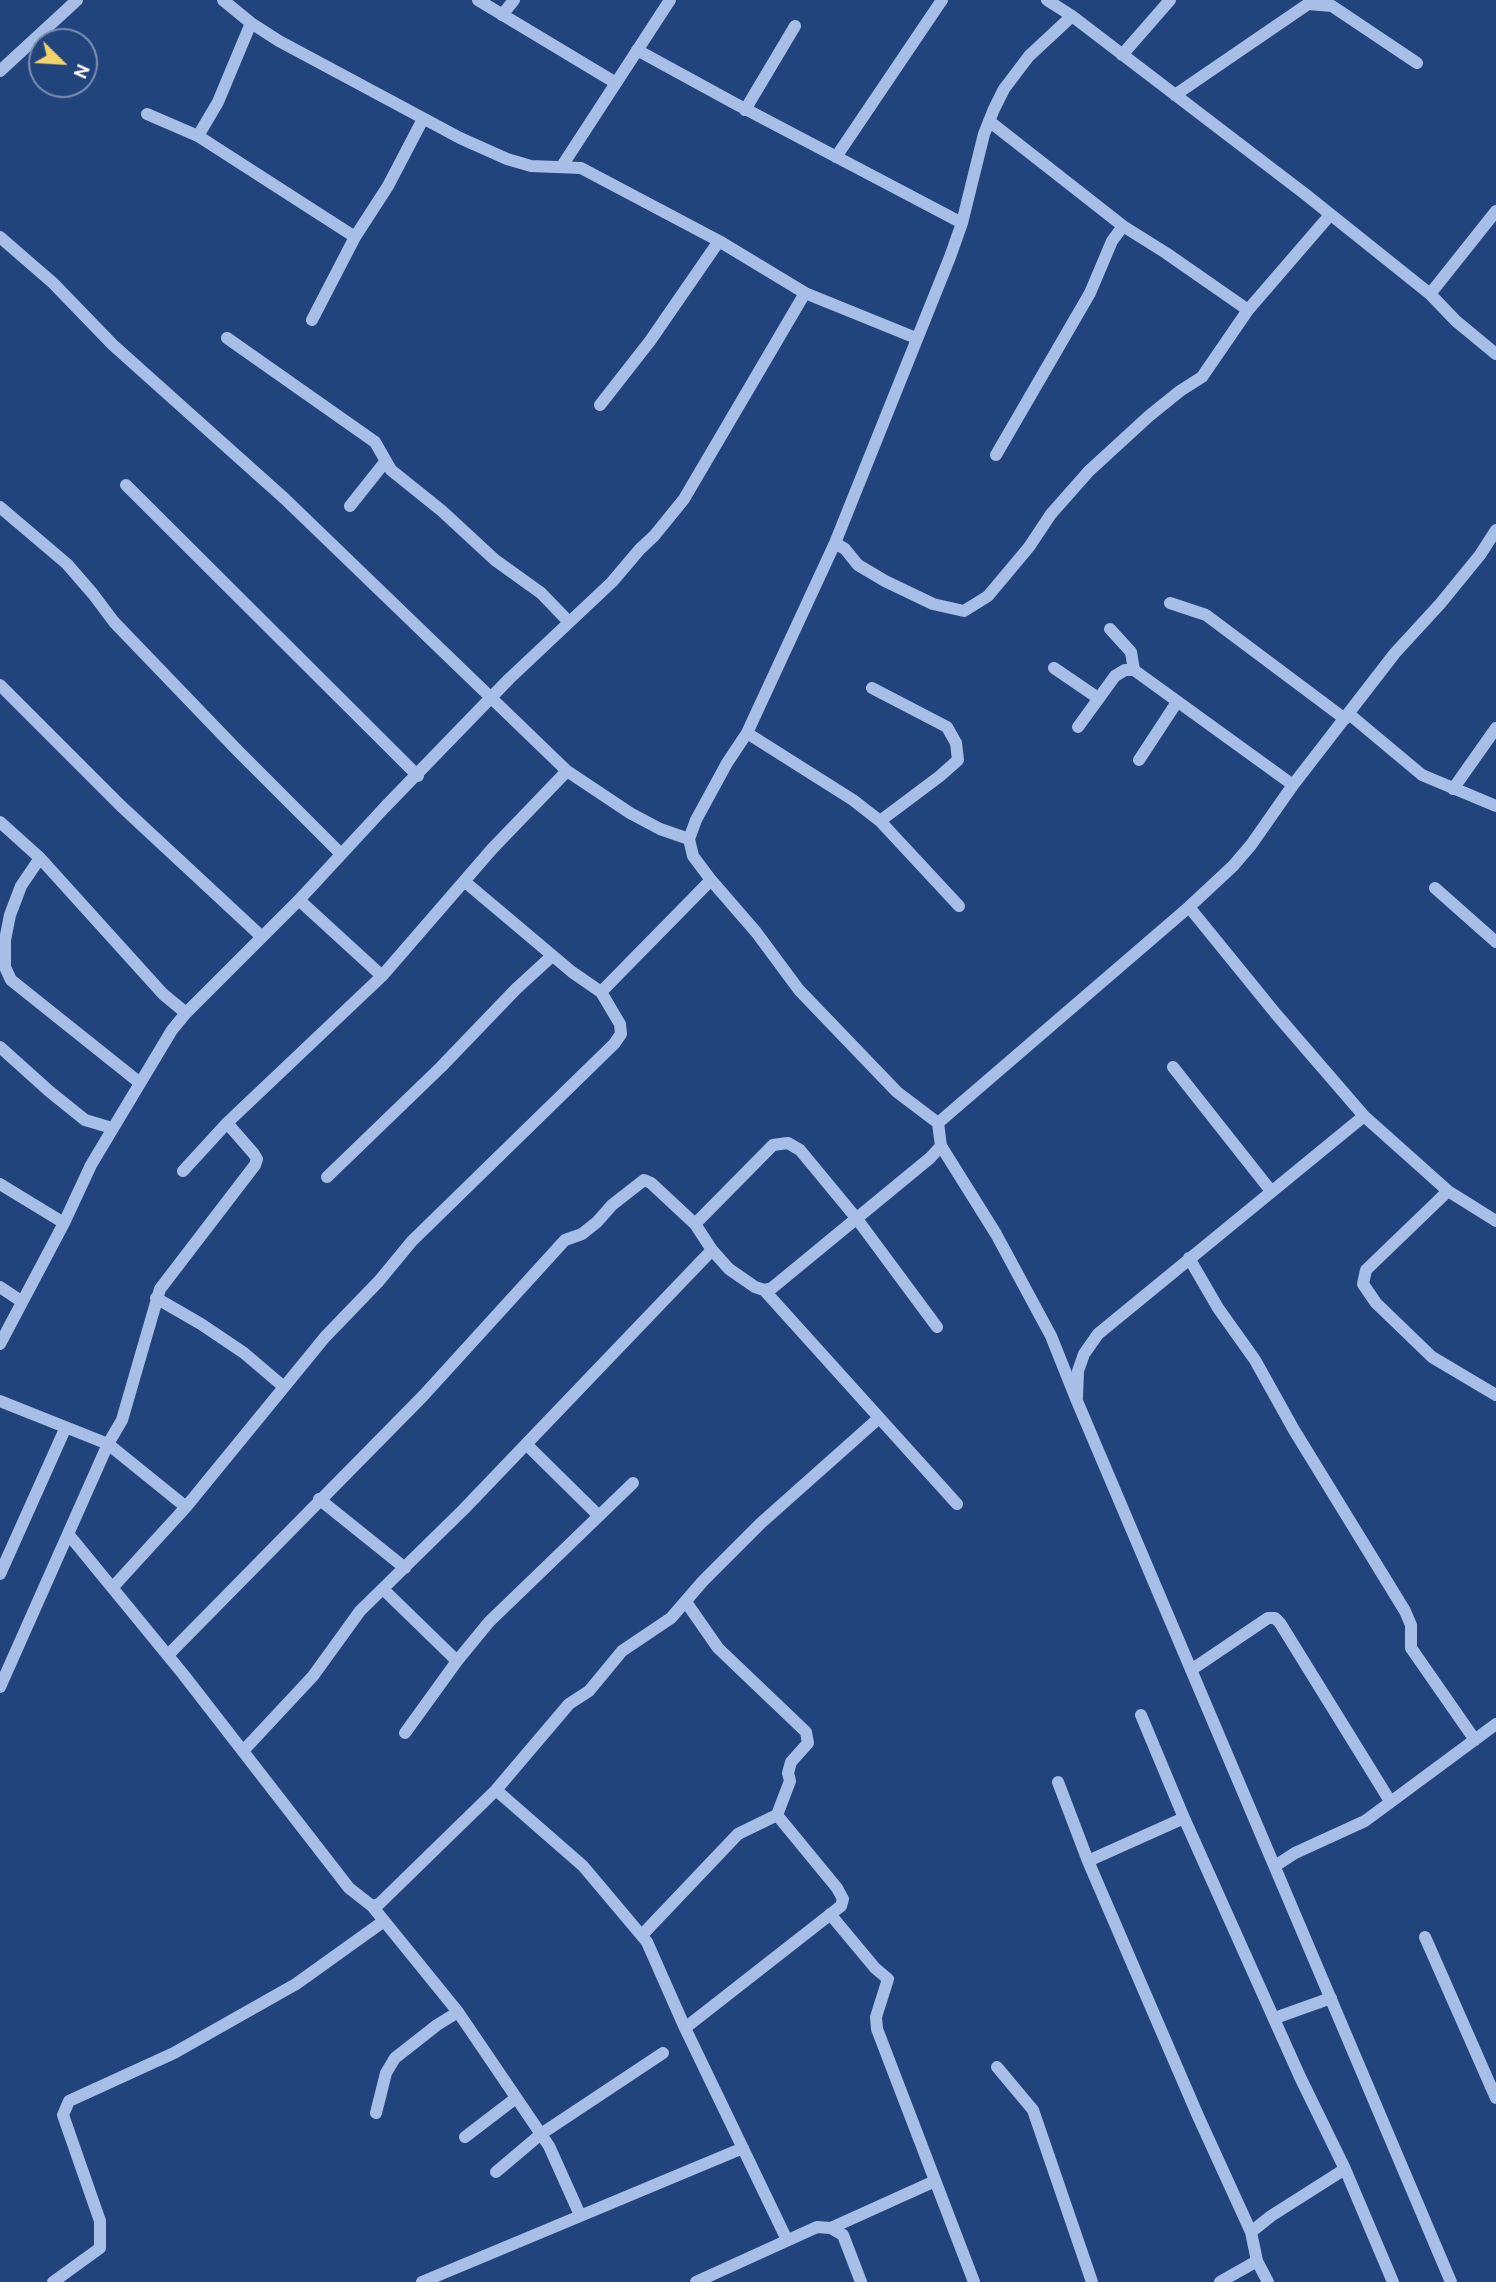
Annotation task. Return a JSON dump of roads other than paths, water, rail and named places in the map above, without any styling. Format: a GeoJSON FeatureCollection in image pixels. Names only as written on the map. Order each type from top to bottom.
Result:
{"type":"FeatureCollection","features":[{"type":"Feature","properties":{"kind":"street"},"geometry":{"type":"LineString","coordinates":[[0,71],[77,0]]}},
{"type":"Feature","properties":{"kind":"street"},"geometry":{"type":"LineString","coordinates":[[223,0],[251,23],[330,70],[423,119],[507,159],[531,166],[581,168],[719,241],[805,293],[916,338]]}},
{"type":"Feature","properties":{"kind":"street"},"geometry":{"type":"LineString","coordinates":[[237,12],[245,0]]}},
{"type":"Feature","properties":{"kind":"street"},"geometry":{"type":"LineString","coordinates":[[478,0],[616,83]]}},
{"type":"Feature","properties":{"kind":"street"},"geometry":{"type":"LineString","coordinates":[[502,15],[514,0]]}},
{"type":"Feature","properties":{"kind":"street"},"geometry":{"type":"LineString","coordinates":[[562,166],[670,0]]}},
{"type":"Feature","properties":{"kind":"street"},"geometry":{"type":"LineString","coordinates":[[836,157],[942,0]]}},
{"type":"Feature","properties":{"kind":"street"},"geometry":{"type":"LineString","coordinates":[[1047,0],[1072,16],[1330,215],[1430,294],[1456,321],[1496,354]]}},
{"type":"Feature","properties":{"kind":"street"},"geometry":{"type":"LineString","coordinates":[[1122,55],[1170,0]]}},
{"type":"Feature","properties":{"kind":"street"},"geometry":{"type":"LineString","coordinates":[[1175,95],[1308,4],[1332,6],[1418,63]]}},
{"type":"Feature","properties":{"kind":"street"},"geometry":{"type":"LineString","coordinates":[[1072,16],[1017,70],[1004,89],[989,121],[974,168],[962,223],[950,257],[835,543],[747,733],[721,774],[688,839],[693,856],[710,880],[756,932],[799,990],[897,1092],[938,1123],[941,1146],[996,1234],[1051,1336],[1451,2282]]}},
{"type":"Feature","properties":{"kind":"street"},"geometry":{"type":"LineString","coordinates":[[198,136],[218,102],[251,23]]}},
{"type":"Feature","properties":{"kind":"street"},"geometry":{"type":"LineString","coordinates":[[746,110],[795,26]]}},
{"type":"Feature","properties":{"kind":"street"},"geometry":{"type":"LineString","coordinates":[[637,50],[962,223]]}},
{"type":"Feature","properties":{"kind":"street"},"geometry":{"type":"LineString","coordinates":[[147,114],[198,136],[355,237]]}},
{"type":"Feature","properties":{"kind":"street"},"geometry":{"type":"LineString","coordinates":[[312,320],[355,237],[394,176],[423,119]]}},
{"type":"Feature","properties":{"kind":"street"},"geometry":{"type":"LineString","coordinates":[[989,121],[1123,226],[1248,310]]}},
{"type":"Feature","properties":{"kind":"street"},"geometry":{"type":"LineString","coordinates":[[1430,294],[1496,211]]}},
{"type":"Feature","properties":{"kind":"street"},"geometry":{"type":"LineString","coordinates":[[835,543],[845,549],[858,565],[933,604],[964,611],[988,596],[1088,471],[1149,416],[1202,377],[1248,310],[1330,215]]}},
{"type":"Feature","properties":{"kind":"street"},"geometry":{"type":"LineString","coordinates":[[996,455],[1090,293],[1112,242],[1123,226]]}},
{"type":"Feature","properties":{"kind":"street"},"geometry":{"type":"LineString","coordinates":[[0,237],[53,283],[113,345],[285,499],[567,771],[630,813],[660,829],[688,839]]}},
{"type":"Feature","properties":{"kind":"street"},"geometry":{"type":"LineString","coordinates":[[600,405],[650,341],[719,241]]}},
{"type":"Feature","properties":{"kind":"street"},"geometry":{"type":"LineString","coordinates":[[0,1344],[112,1128],[172,1030],[509,679],[612,582],[654,537],[684,499],[805,293]]}},
{"type":"Feature","properties":{"kind":"street"},"geometry":{"type":"LineString","coordinates":[[227,338],[375,442],[391,470],[442,511],[495,560],[541,593],[569,622]]}},
{"type":"Feature","properties":{"kind":"street"},"geometry":{"type":"LineString","coordinates":[[350,506],[385,462]]}},
{"type":"Feature","properties":{"kind":"street"},"geometry":{"type":"LineString","coordinates":[[127,485],[418,776]]}},
{"type":"Feature","properties":{"kind":"street"},"geometry":{"type":"LineString","coordinates":[[0,507],[66,564],[114,622],[341,854]]}},
{"type":"Feature","properties":{"kind":"street"},"geometry":{"type":"LineString","coordinates":[[938,1123],[1233,866],[1395,653],[1440,604],[1480,555],[1496,530]]}},
{"type":"Feature","properties":{"kind":"street"},"geometry":{"type":"LineString","coordinates":[[1170,603],[1206,615],[1422,775],[1496,806]]}},
{"type":"Feature","properties":{"kind":"street"},"geometry":{"type":"LineString","coordinates":[[1110,629],[1131,652],[1134,670]]}},
{"type":"Feature","properties":{"kind":"street"},"geometry":{"type":"LineString","coordinates":[[1054,668],[1098,698]]}},
{"type":"Feature","properties":{"kind":"street"},"geometry":{"type":"LineString","coordinates":[[1077,727],[1115,676],[1125,670],[1134,670],[1293,785]]}},
{"type":"Feature","properties":{"kind":"street"},"geometry":{"type":"LineString","coordinates":[[0,685],[121,806],[262,937]]}},
{"type":"Feature","properties":{"kind":"street"},"geometry":{"type":"LineString","coordinates":[[872,688],[947,727],[956,743],[958,760],[880,821]]}},
{"type":"Feature","properties":{"kind":"street"},"geometry":{"type":"LineString","coordinates":[[1139,760],[1177,702]]}},
{"type":"Feature","properties":{"kind":"street"},"geometry":{"type":"LineString","coordinates":[[1453,789],[1496,728]]}},
{"type":"Feature","properties":{"kind":"street"},"geometry":{"type":"LineString","coordinates":[[747,733],[853,800],[880,821],[959,906]]}},
{"type":"Feature","properties":{"kind":"street"},"geometry":{"type":"LineString","coordinates":[[183,1171],[228,1123],[382,976],[464,881],[567,771]]}},
{"type":"Feature","properties":{"kind":"street"},"geometry":{"type":"LineString","coordinates":[[0,822],[40,858],[163,995],[186,1013]]}},
{"type":"Feature","properties":{"kind":"street"},"geometry":{"type":"LineString","coordinates":[[40,858],[21,886],[10,915],[5,940],[5,967],[11,980],[140,1083]]}},
{"type":"Feature","properties":{"kind":"street"},"geometry":{"type":"LineString","coordinates":[[601,992],[710,880]]}},
{"type":"Feature","properties":{"kind":"street"},"geometry":{"type":"LineString","coordinates":[[113,1587],[186,1507],[284,1387],[412,1241],[614,1044],[621,1034],[620,1024],[601,992],[552,956],[464,881]]}},
{"type":"Feature","properties":{"kind":"street"},"geometry":{"type":"LineString","coordinates":[[1435,888],[1496,942]]}},
{"type":"Feature","properties":{"kind":"street"},"geometry":{"type":"LineString","coordinates":[[299,900],[382,976]]}},
{"type":"Feature","properties":{"kind":"street"},"geometry":{"type":"LineString","coordinates":[[1189,907],[1276,1014],[1364,1115],[1448,1191],[1496,1221]]}},
{"type":"Feature","properties":{"kind":"street"},"geometry":{"type":"LineString","coordinates":[[327,1177],[442,1067],[516,989],[552,956]]}},
{"type":"Feature","properties":{"kind":"street"},"geometry":{"type":"LineString","coordinates":[[0,1047],[85,1120],[112,1128]]}},
{"type":"Feature","properties":{"kind":"street"},"geometry":{"type":"LineString","coordinates":[[1173,1067],[1270,1191]]}},
{"type":"Feature","properties":{"kind":"street"},"geometry":{"type":"LineString","coordinates":[[1077,1401],[1078,1371],[1084,1354],[1098,1334],[1364,1115]]}},
{"type":"Feature","properties":{"kind":"street"},"geometry":{"type":"LineString","coordinates":[[0,1687],[108,1444],[122,1420],[160,1289],[255,1165],[257,1159],[254,1154],[228,1123]]}},
{"type":"Feature","properties":{"kind":"street"},"geometry":{"type":"LineString","coordinates":[[695,1224],[773,1145],[788,1143],[800,1150],[857,1219],[937,1327]]}},
{"type":"Feature","properties":{"kind":"street"},"geometry":{"type":"LineString","coordinates":[[764,1290],[772,1288],[857,1219],[941,1146]]}},
{"type":"Feature","properties":{"kind":"street"},"geometry":{"type":"LineString","coordinates":[[168,1655],[423,1396],[565,1240],[582,1234],[626,1192],[644,1180],[651,1183],[695,1224],[712,1250],[739,1278],[764,1290],[957,1504]]}},
{"type":"Feature","properties":{"kind":"street"},"geometry":{"type":"LineString","coordinates":[[0,1184],[64,1223]]}},
{"type":"Feature","properties":{"kind":"street"},"geometry":{"type":"LineString","coordinates":[[1448,1191],[1366,1270],[1363,1284],[1376,1303],[1432,1357],[1496,1395]]}},
{"type":"Feature","properties":{"kind":"street"},"geometry":{"type":"LineString","coordinates":[[243,1751],[313,1676],[360,1611],[384,1590],[712,1250]]}},
{"type":"Feature","properties":{"kind":"street"},"geometry":{"type":"LineString","coordinates":[[1189,1258],[1218,1308],[1255,1360],[1294,1430],[1405,1611],[1410,1625],[1411,1648],[1475,1740]]}},
{"type":"Feature","properties":{"kind":"street"},"geometry":{"type":"LineString","coordinates":[[0,1287],[21,1301]]}},
{"type":"Feature","properties":{"kind":"street"},"geometry":{"type":"LineString","coordinates":[[156,1298],[244,1353],[284,1387]]}},
{"type":"Feature","properties":{"kind":"street"},"geometry":{"type":"LineString","coordinates":[[0,1401],[108,1444],[186,1507]]}},
{"type":"Feature","properties":{"kind":"street"},"geometry":{"type":"LineString","coordinates":[[372,1906],[379,1904],[496,1790],[569,1704],[589,1691],[622,1651],[664,1624],[761,1523],[879,1418]]}},
{"type":"Feature","properties":{"kind":"street"},"geometry":{"type":"LineString","coordinates":[[1,1569],[65,1429]]}},
{"type":"Feature","properties":{"kind":"street"},"geometry":{"type":"LineString","coordinates":[[526,1444],[599,1516]]}},
{"type":"Feature","properties":{"kind":"street"},"geometry":{"type":"LineString","coordinates":[[405,1733],[489,1622],[633,1483]]}},
{"type":"Feature","properties":{"kind":"street"},"geometry":{"type":"LineString","coordinates":[[319,1499],[405,1568]]}},
{"type":"Feature","properties":{"kind":"street"},"geometry":{"type":"LineString","coordinates":[[69,1535],[168,1655],[349,1888],[372,1906],[457,2012],[549,2146],[580,2215]]}},
{"type":"Feature","properties":{"kind":"street"},"geometry":{"type":"LineString","coordinates":[[384,1590],[457,1661]]}},
{"type":"Feature","properties":{"kind":"street"},"geometry":{"type":"LineString","coordinates":[[642,1935],[738,1834],[776,1815],[790,1781],[788,1773],[791,1762],[808,1743],[808,1737],[718,1648],[686,1602]]}},
{"type":"Feature","properties":{"kind":"street"},"geometry":{"type":"LineString","coordinates":[[1191,1670],[1268,1618],[1275,1618],[1390,1801]]}},
{"type":"Feature","properties":{"kind":"street"},"geometry":{"type":"LineString","coordinates":[[1141,1716],[1184,1818],[1300,2077],[1345,2169],[1393,2282]]}},
{"type":"Feature","properties":{"kind":"street"},"geometry":{"type":"LineString","coordinates":[[1275,1866],[1295,1853],[1365,1821],[1496,1724]]}},
{"type":"Feature","properties":{"kind":"street"},"geometry":{"type":"LineString","coordinates":[[1058,1782],[1088,1861],[1251,2232],[1257,2261],[1268,2282]]}},
{"type":"Feature","properties":{"kind":"street"},"geometry":{"type":"LineString","coordinates":[[496,1790],[583,1866],[647,1942],[685,2028],[787,2240]]}},
{"type":"Feature","properties":{"kind":"street"},"geometry":{"type":"LineString","coordinates":[[685,2028],[841,1906],[843,1899],[837,1888],[776,1815]]}},
{"type":"Feature","properties":{"kind":"street"},"geometry":{"type":"LineString","coordinates":[[1088,1861],[1184,1818]]}},
{"type":"Feature","properties":{"kind":"street"},"geometry":{"type":"LineString","coordinates":[[830,1914],[888,1979],[876,2017],[877,2029],[974,2282]]}},
{"type":"Feature","properties":{"kind":"street"},"geometry":{"type":"LineString","coordinates":[[53,2282],[100,2248],[100,2221],[63,2115],[69,2101],[174,2053],[296,1984],[384,1921]]}},
{"type":"Feature","properties":{"kind":"street"},"geometry":{"type":"LineString","coordinates":[[1425,1937],[1496,2098]]}},
{"type":"Feature","properties":{"kind":"street"},"geometry":{"type":"LineString","coordinates":[[1275,2018],[1331,1998]]}},
{"type":"Feature","properties":{"kind":"street"},"geometry":{"type":"LineString","coordinates":[[376,2113],[386,2073],[395,2057],[457,2012]]}},
{"type":"Feature","properties":{"kind":"street"},"geometry":{"type":"LineString","coordinates":[[496,2172],[541,2134],[663,2053]]}},
{"type":"Feature","properties":{"kind":"street"},"geometry":{"type":"LineString","coordinates":[[997,2067],[1033,2110],[1093,2282]]}},
{"type":"Feature","properties":{"kind":"street"},"geometry":{"type":"LineString","coordinates":[[465,2137],[516,2098]]}},
{"type":"Feature","properties":{"kind":"street"},"geometry":{"type":"LineString","coordinates":[[422,2282],[743,2148]]}},
{"type":"Feature","properties":{"kind":"street"},"geometry":{"type":"LineString","coordinates":[[1251,2232],[1271,2216],[1345,2169]]}},
{"type":"Feature","properties":{"kind":"street"},"geometry":{"type":"LineString","coordinates":[[831,2228],[935,2181]]}},
{"type":"Feature","properties":{"kind":"street"},"geometry":{"type":"LineString","coordinates":[[696,2282],[817,2227],[831,2228],[843,2235],[860,2282]]}},
{"type":"Feature","properties":{"kind":"street"},"geometry":{"type":"LineString","coordinates":[[1220,2282],[1257,2261]]}}]}
